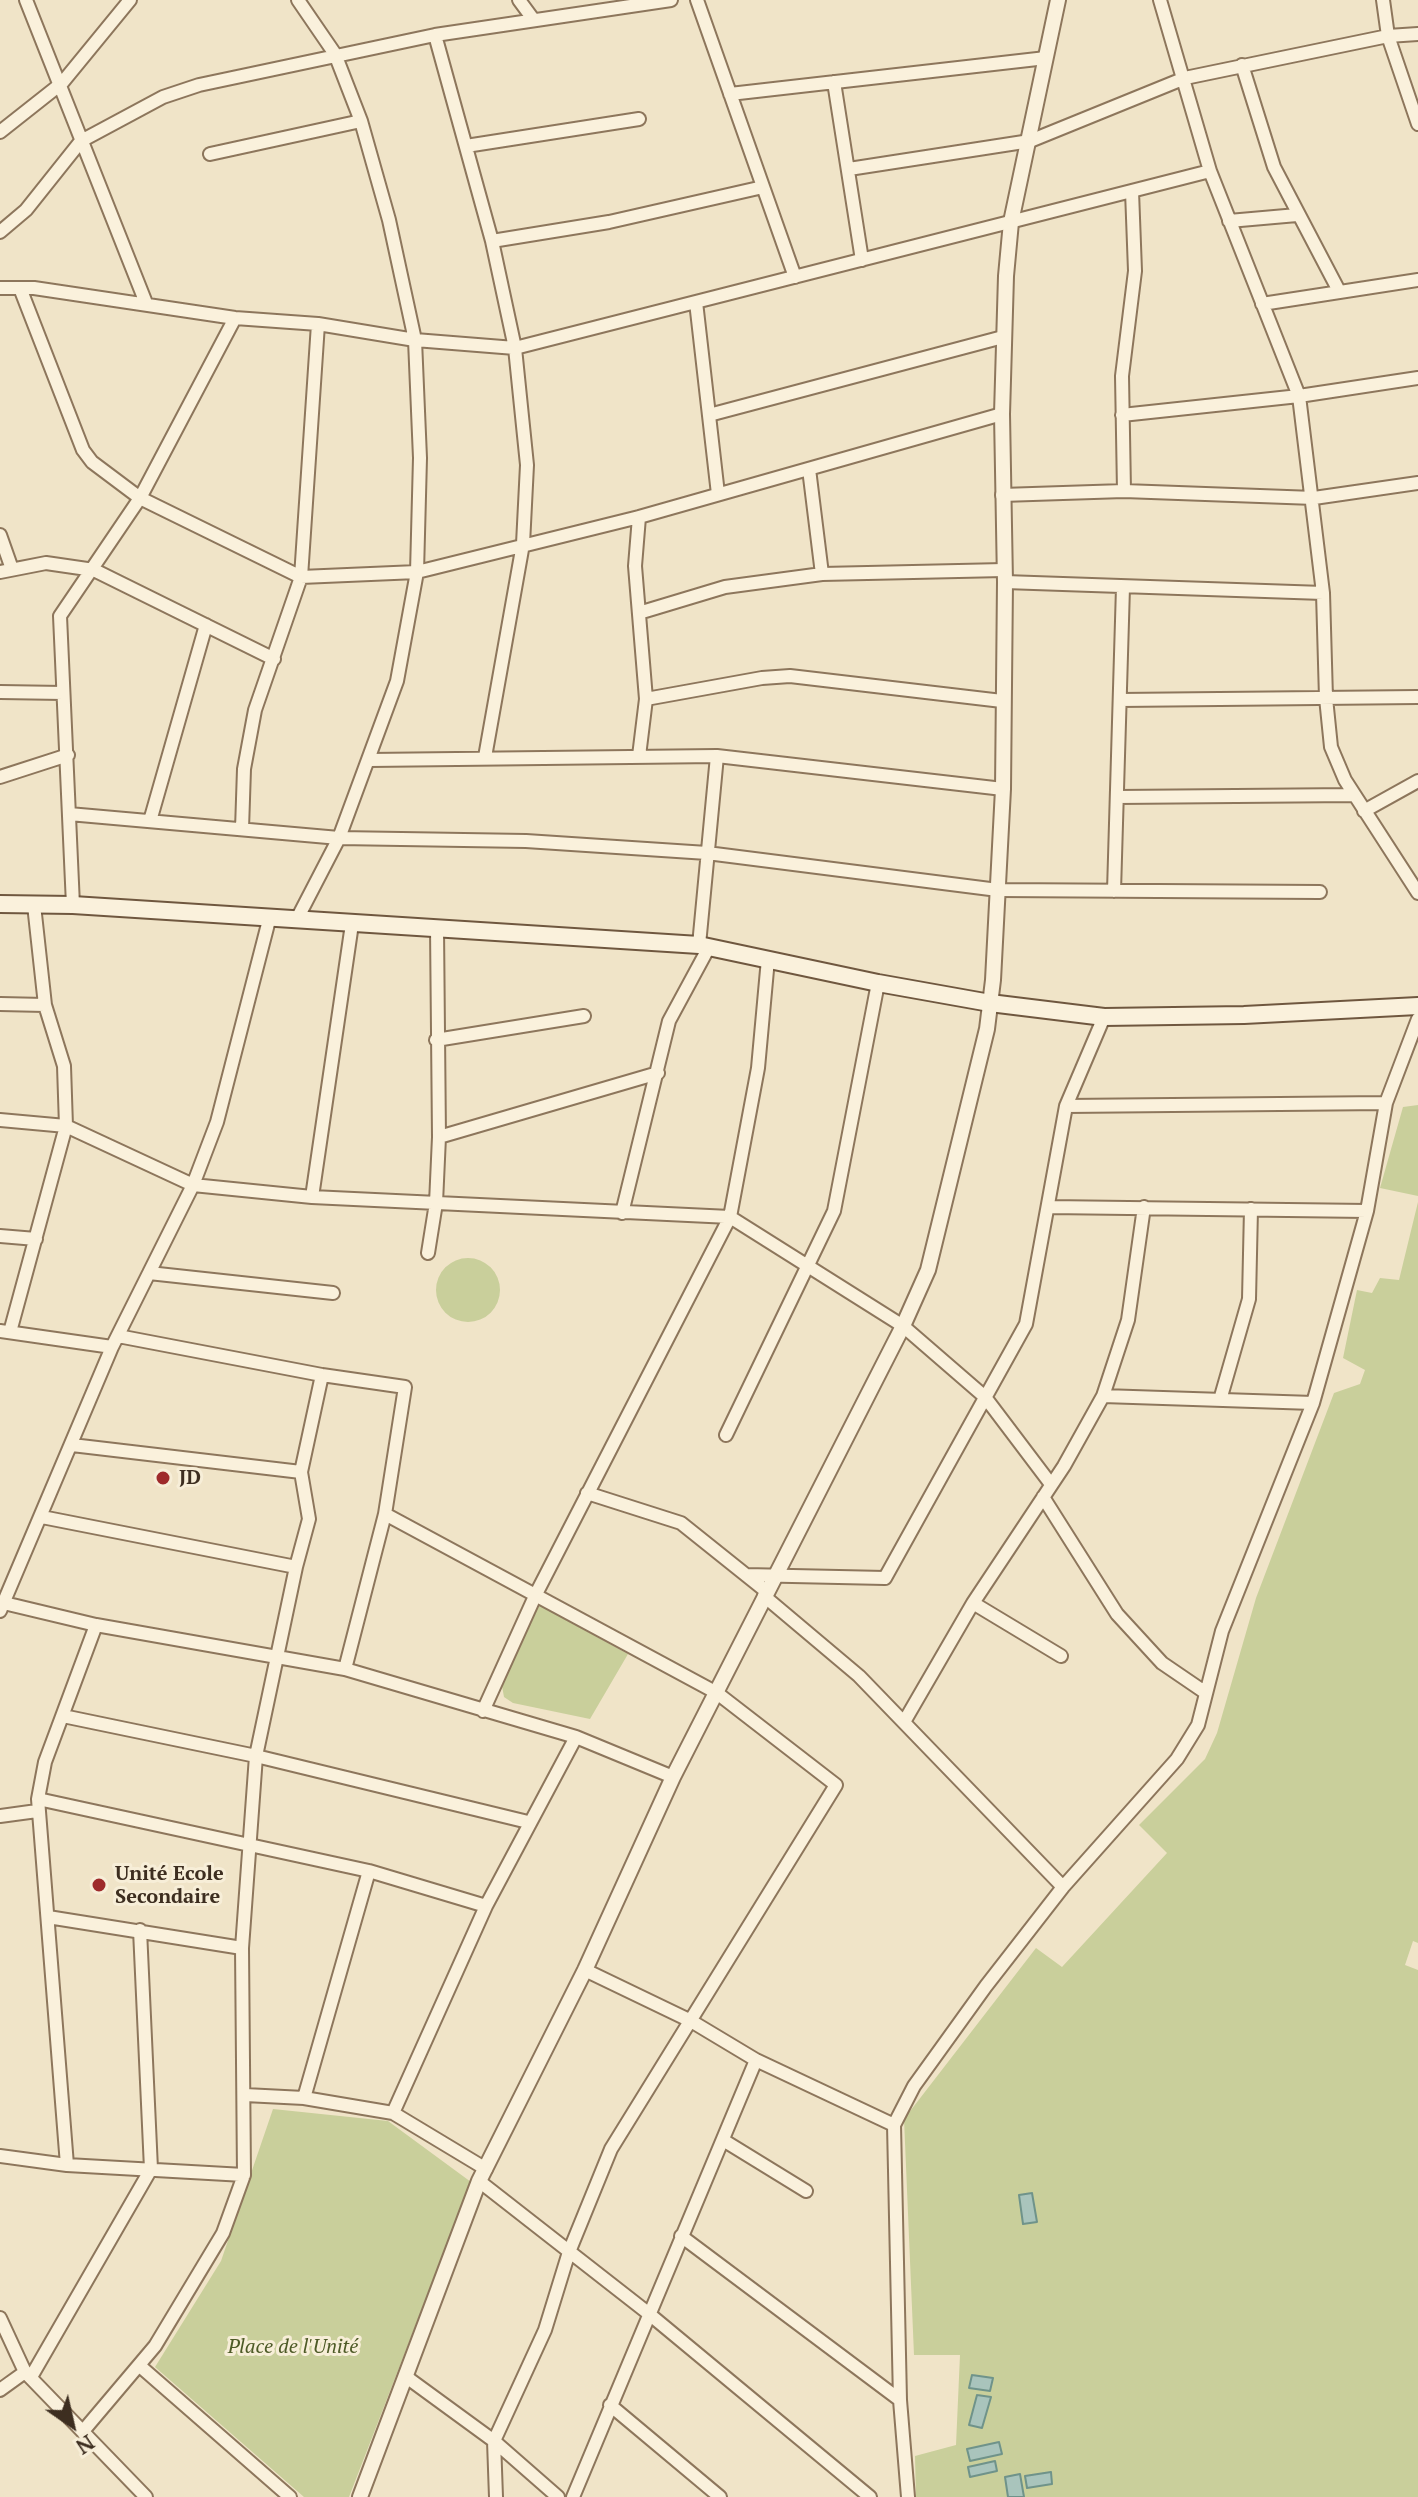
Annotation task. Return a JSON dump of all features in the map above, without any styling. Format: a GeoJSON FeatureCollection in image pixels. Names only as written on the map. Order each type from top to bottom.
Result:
{"type":"FeatureCollection","features":[{"type":"Feature","properties":{"kind":"main road"},"geometry":{"type":"LineString","coordinates":[[0,904],[73,905],[704,946],[990,1003],[1104,1017],[1244,1015],[1418,1006]]}},
{"type":"Feature","properties":{"kind":"street"},"geometry":{"type":"LineString","coordinates":[[26,0],[62,83],[81,141],[146,303]]}},
{"type":"Feature","properties":{"kind":"street"},"geometry":{"type":"LineString","coordinates":[[0,132],[62,83],[130,0]]}},
{"type":"Feature","properties":{"kind":"street"},"geometry":{"type":"LineString","coordinates":[[296,921],[339,838],[397,681],[417,572],[420,458],[415,340],[389,220],[361,121],[335,54],[298,0]]}},
{"type":"Feature","properties":{"kind":"street"},"geometry":{"type":"LineString","coordinates":[[519,0],[533,19]]}},
{"type":"Feature","properties":{"kind":"street"},"geometry":{"type":"LineString","coordinates":[[0,232],[26,210],[81,141],[163,97],[335,54],[610,4],[671,0]]}},
{"type":"Feature","properties":{"kind":"street"},"geometry":{"type":"LineString","coordinates":[[697,0],[795,277]]}},
{"type":"Feature","properties":{"kind":"street"},"geometry":{"type":"LineString","coordinates":[[360,2497],[482,2175],[585,1970],[673,1777],[903,1326],[928,1270],[990,1003],[1003,789],[1003,337],[1011,222],[1058,0]]}},
{"type":"Feature","properties":{"kind":"street"},"geometry":{"type":"LineString","coordinates":[[1160,0],[1210,171],[1299,396],[1314,498],[1323,593],[1326,698],[1331,747],[1354,795],[1418,893]]}},
{"type":"Feature","properties":{"kind":"street"},"geometry":{"type":"LineString","coordinates":[[1383,0],[1388,36],[1418,124]]}},
{"type":"Feature","properties":{"kind":"street"},"geometry":{"type":"LineString","coordinates":[[849,169],[1030,141],[1185,78],[1388,36],[1418,34]]}},
{"type":"Feature","properties":{"kind":"street"},"geometry":{"type":"LineString","coordinates":[[435,35],[492,241],[515,348],[527,465],[523,544],[485,757]]}},
{"type":"Feature","properties":{"kind":"street"},"geometry":{"type":"LineString","coordinates":[[730,94],[1046,58]]}},
{"type":"Feature","properties":{"kind":"street"},"geometry":{"type":"LineString","coordinates":[[1242,65],[1274,167],[1339,291]]}},
{"type":"Feature","properties":{"kind":"street"},"geometry":{"type":"LineString","coordinates":[[834,82],[862,260]]}},
{"type":"Feature","properties":{"kind":"street"},"geometry":{"type":"LineString","coordinates":[[466,146],[639,119]]}},
{"type":"Feature","properties":{"kind":"street"},"geometry":{"type":"LineString","coordinates":[[210,154],[361,121]]}},
{"type":"Feature","properties":{"kind":"street"},"geometry":{"type":"LineString","coordinates":[[0,288],[146,303],[235,318],[318,324],[415,340],[515,348],[1210,171]]}},
{"type":"Feature","properties":{"kind":"street"},"geometry":{"type":"LineString","coordinates":[[492,241],[609,222],[763,187]]}},
{"type":"Feature","properties":{"kind":"street"},"geometry":{"type":"LineString","coordinates":[[1124,491],[1123,368],[1135,271],[1132,191]]}},
{"type":"Feature","properties":{"kind":"street"},"geometry":{"type":"LineString","coordinates":[[1229,221],[1297,215]]}},
{"type":"Feature","properties":{"kind":"street"},"geometry":{"type":"LineString","coordinates":[[1262,304],[1418,280]]}},
{"type":"Feature","properties":{"kind":"street"},"geometry":{"type":"LineString","coordinates":[[20,288],[83,450],[104,474],[140,498],[301,577],[417,572],[639,517],[1002,414]]}},
{"type":"Feature","properties":{"kind":"street"},"geometry":{"type":"LineString","coordinates":[[696,302],[718,494]]}},
{"type":"Feature","properties":{"kind":"street"},"geometry":{"type":"LineString","coordinates":[[73,905],[60,616],[140,498],[235,318]]}},
{"type":"Feature","properties":{"kind":"street"},"geometry":{"type":"LineString","coordinates":[[242,829],[248,740],[301,577],[318,324]]}},
{"type":"Feature","properties":{"kind":"street"},"geometry":{"type":"LineString","coordinates":[[709,415],[1003,337]]}},
{"type":"Feature","properties":{"kind":"street"},"geometry":{"type":"LineString","coordinates":[[1122,415],[1299,396],[1418,378]]}},
{"type":"Feature","properties":{"kind":"street"},"geometry":{"type":"LineString","coordinates":[[809,469],[822,574]]}},
{"type":"Feature","properties":{"kind":"street"},"geometry":{"type":"LineString","coordinates":[[1002,495],[1124,491],[1314,498],[1418,483]]}},
{"type":"Feature","properties":{"kind":"street"},"geometry":{"type":"LineString","coordinates":[[639,517],[635,566],[642,612],[646,699],[639,756]]}},
{"type":"Feature","properties":{"kind":"street"},"geometry":{"type":"LineString","coordinates":[[0,535],[6,571],[46,563],[94,570],[274,659]]}},
{"type":"Feature","properties":{"kind":"street"},"geometry":{"type":"LineString","coordinates":[[642,612],[725,587],[822,574],[1005,576],[1123,587],[1323,593]]}},
{"type":"Feature","properties":{"kind":"street"},"geometry":{"type":"LineString","coordinates":[[1114,891],[1123,587]]}},
{"type":"Feature","properties":{"kind":"street"},"geometry":{"type":"LineString","coordinates":[[150,821],[206,625]]}},
{"type":"Feature","properties":{"kind":"street"},"geometry":{"type":"LineString","coordinates":[[646,699],[790,676],[1002,701]]}},
{"type":"Feature","properties":{"kind":"street"},"geometry":{"type":"LineString","coordinates":[[0,692],[63,693]]}},
{"type":"Feature","properties":{"kind":"street"},"geometry":{"type":"LineString","coordinates":[[1120,700],[1418,697]]}},
{"type":"Feature","properties":{"kind":"street"},"geometry":{"type":"LineString","coordinates":[[0,777],[68,755]]}},
{"type":"Feature","properties":{"kind":"street"},"geometry":{"type":"LineString","coordinates":[[370,760],[717,756],[1003,789]]}},
{"type":"Feature","properties":{"kind":"street"},"geometry":{"type":"LineString","coordinates":[[622,1213],[669,1021],[704,946],[707,853],[717,756]]}},
{"type":"Feature","properties":{"kind":"street"},"geometry":{"type":"LineString","coordinates":[[1364,811],[1418,781]]}},
{"type":"Feature","properties":{"kind":"street"},"geometry":{"type":"LineString","coordinates":[[1117,797],[1354,795]]}},
{"type":"Feature","properties":{"kind":"street"},"geometry":{"type":"LineString","coordinates":[[69,814],[339,838],[526,841],[707,853],[998,890],[1320,892]]}},
{"type":"Feature","properties":{"kind":"street"},"geometry":{"type":"LineString","coordinates":[[34,905],[45,1005],[64,1066],[66,1126],[36,1239],[5,1332],[115,1341],[405,1387],[385,1514],[345,1669]]}},
{"type":"Feature","properties":{"kind":"street"},"geometry":{"type":"LineString","coordinates":[[269,920],[217,1122],[193,1185],[115,1341],[42,1517],[1,1605],[345,1669],[576,1737],[673,1777]]}},
{"type":"Feature","properties":{"kind":"street"},"geometry":{"type":"LineString","coordinates":[[312,1197],[352,924]]}},
{"type":"Feature","properties":{"kind":"street"},"geometry":{"type":"LineString","coordinates":[[428,1253],[436,1203],[439,1137],[437,928]]}},
{"type":"Feature","properties":{"kind":"street"},"geometry":{"type":"LineString","coordinates":[[483,1711],[536,1594],[730,1217],[758,1068],[768,959]]}},
{"type":"Feature","properties":{"kind":"street"},"geometry":{"type":"LineString","coordinates":[[726,1435],[834,1211],[878,983]]}},
{"type":"Feature","properties":{"kind":"street"},"geometry":{"type":"LineString","coordinates":[[0,1004],[45,1005]]}},
{"type":"Feature","properties":{"kind":"street"},"geometry":{"type":"LineString","coordinates":[[436,1040],[584,1016]]}},
{"type":"Feature","properties":{"kind":"street"},"geometry":{"type":"LineString","coordinates":[[746,1575],[885,1578],[1026,1324],[1066,1106],[1104,1017]]}},
{"type":"Feature","properties":{"kind":"street"},"geometry":{"type":"LineString","coordinates":[[908,2497],[900,2400],[894,2125],[914,2086],[1063,1887],[1177,1759],[1198,1725],[1222,1631],[1313,1403],[1367,1211],[1386,1103],[1418,1019]]}},
{"type":"Feature","properties":{"kind":"street"},"geometry":{"type":"LineString","coordinates":[[439,1137],[658,1073]]}},
{"type":"Feature","properties":{"kind":"street"},"geometry":{"type":"LineString","coordinates":[[1066,1106],[1386,1103]]}},
{"type":"Feature","properties":{"kind":"street"},"geometry":{"type":"LineString","coordinates":[[0,1120],[66,1126],[193,1185],[312,1197],[730,1217],[808,1269],[903,1326],[985,1397],[1050,1483]]}},
{"type":"Feature","properties":{"kind":"street"},"geometry":{"type":"LineString","coordinates":[[1049,1207],[1367,1211]]}},
{"type":"Feature","properties":{"kind":"street"},"geometry":{"type":"LineString","coordinates":[[904,1722],[973,1603],[1064,1466],[1103,1396],[1128,1320],[1144,1207]]}},
{"type":"Feature","properties":{"kind":"street"},"geometry":{"type":"LineString","coordinates":[[1220,1400],[1249,1299],[1251,1209]]}},
{"type":"Feature","properties":{"kind":"street"},"geometry":{"type":"LineString","coordinates":[[0,1236],[36,1239]]}},
{"type":"Feature","properties":{"kind":"street"},"geometry":{"type":"LineString","coordinates":[[149,1273],[333,1293]]}},
{"type":"Feature","properties":{"kind":"street"},"geometry":{"type":"LineString","coordinates":[[84,2430],[141,2367],[223,2233],[244,2175],[242,1948],[256,1756],[309,1519],[301,1472],[322,1375]]}},
{"type":"Feature","properties":{"kind":"street"},"geometry":{"type":"LineString","coordinates":[[1103,1396],[1313,1403]]}},
{"type":"Feature","properties":{"kind":"street"},"geometry":{"type":"LineString","coordinates":[[72,1445],[301,1472]]}},
{"type":"Feature","properties":{"kind":"street"},"geometry":{"type":"LineString","coordinates":[[587,1493],[681,1523],[746,1575],[859,1676],[1063,1887]]}},
{"type":"Feature","properties":{"kind":"street"},"geometry":{"type":"LineString","coordinates":[[1043,1497],[1117,1614],[1162,1663],[1206,1693]]}},
{"type":"Feature","properties":{"kind":"street"},"geometry":{"type":"LineString","coordinates":[[385,1514],[717,1693],[836,1785],[611,2149],[569,2252],[545,2330],[494,2441],[496,2497]]}},
{"type":"Feature","properties":{"kind":"street"},"geometry":{"type":"LineString","coordinates":[[42,1517],[296,1567]]}},
{"type":"Feature","properties":{"kind":"street"},"geometry":{"type":"LineString","coordinates":[[973,1603],[1061,1656]]}},
{"type":"Feature","properties":{"kind":"street"},"geometry":{"type":"LineString","coordinates":[[67,2165],[37,1805],[45,1762],[96,1625]]}},
{"type":"Feature","properties":{"kind":"street"},"geometry":{"type":"LineString","coordinates":[[63,1716],[256,1756],[528,1822]]}},
{"type":"Feature","properties":{"kind":"street"},"geometry":{"type":"LineString","coordinates":[[393,2113],[486,1906],[528,1822],[576,1737]]}},
{"type":"Feature","properties":{"kind":"street"},"geometry":{"type":"LineString","coordinates":[[0,1816],[37,1805],[369,1871],[486,1906]]}},
{"type":"Feature","properties":{"kind":"street"},"geometry":{"type":"LineString","coordinates":[[304,2098],[369,1871]]}},
{"type":"Feature","properties":{"kind":"street"},"geometry":{"type":"LineString","coordinates":[[48,1917],[242,1948]]}},
{"type":"Feature","properties":{"kind":"street"},"geometry":{"type":"LineString","coordinates":[[0,2390],[28,2375],[151,2169],[140,1930]]}},
{"type":"Feature","properties":{"kind":"street"},"geometry":{"type":"LineString","coordinates":[[585,1970],[691,2021],[756,2060],[894,2125]]}},
{"type":"Feature","properties":{"kind":"street"},"geometry":{"type":"LineString","coordinates":[[573,2497],[756,2060]]}},
{"type":"Feature","properties":{"kind":"street"},"geometry":{"type":"LineString","coordinates":[[245,2095],[304,2098],[393,2113],[482,2175],[569,2252],[648,2313],[870,2497]]}},
{"type":"Feature","properties":{"kind":"street"},"geometry":{"type":"LineString","coordinates":[[723,2140],[806,2191]]}},
{"type":"Feature","properties":{"kind":"street"},"geometry":{"type":"LineString","coordinates":[[0,2156],[67,2165],[244,2175]]}},
{"type":"Feature","properties":{"kind":"street"},"geometry":{"type":"LineString","coordinates":[[681,2236],[900,2400]]}},
{"type":"Feature","properties":{"kind":"street"},"geometry":{"type":"LineString","coordinates":[[0,2318],[28,2375],[146,2497]]}},
{"type":"Feature","properties":{"kind":"street"},"geometry":{"type":"LineString","coordinates":[[141,2367],[290,2497]]}},
{"type":"Feature","properties":{"kind":"street"},"geometry":{"type":"LineString","coordinates":[[405,2376],[494,2441],[558,2497]]}},
{"type":"Feature","properties":{"kind":"street"},"geometry":{"type":"LineString","coordinates":[[610,2405],[720,2497]]}},
{"type":"Feature","properties":{"kind":"green space"},"geometry":{"type":"Polygon","coordinates":[[[1418,1105],[1418,1196],[1380,1188],[1403,1107],[1418,1105]]]}},
{"type":"Feature","properties":{"kind":"green space"},"geometry":{"type":"Polygon","coordinates":[[[1418,1202],[1418,1943],[1413,1941],[1405,1965],[1418,1970],[1418,2497],[916,2497],[915,2456],[956,2445],[960,2355],[914,2355],[904,2119],[1036,1948],[1062,1967],[1167,1853],[1139,1825],[1205,1759],[1217,1733],[1256,1598],[1334,1393],[1360,1384],[1365,1370],[1343,1358],[1357,1290],[1372,1293],[1380,1278],[1399,1280],[1418,1202]]]}},
{"type":"Feature","properties":{"kind":"green space"},"geometry":{"type":"Polygon","coordinates":[[[468,1258],[486,1264],[494,1272],[500,1290],[494,1308],[486,1316],[468,1322],[450,1316],[442,1308],[436,1290],[442,1272],[450,1264],[468,1258]]]}},
{"type":"Feature","properties":{"kind":"green space"},"geometry":{"type":"Polygon","coordinates":[[[539,1605],[628,1654],[590,1719],[513,1703],[504,1697],[502,1686],[539,1605]]]}},
{"type":"Feature","properties":{"kind":"green space","name":"Place de l'Unité"},"geometry":{"type":"Polygon","coordinates":[[[273,2109],[388,2121],[471,2182],[349,2497],[304,2497],[155,2367],[221,2261],[273,2109]]]}},
{"type":"Feature","properties":{"kind":"water"},"geometry":{"type":"Polygon","coordinates":[[[1032,2193],[1037,2222],[1023,2224],[1019,2195],[1032,2193]]]}},
{"type":"Feature","properties":{"kind":"water"},"geometry":{"type":"Polygon","coordinates":[[[972,2375],[993,2378],[990,2391],[969,2388],[972,2375]]]}},
{"type":"Feature","properties":{"kind":"water"},"geometry":{"type":"Polygon","coordinates":[[[977,2395],[991,2397],[982,2428],[969,2425],[977,2395]]]}},
{"type":"Feature","properties":{"kind":"water"},"geometry":{"type":"Polygon","coordinates":[[[999,2442],[1002,2454],[970,2461],[967,2449],[999,2442]]]}},
{"type":"Feature","properties":{"kind":"water"},"geometry":{"type":"Polygon","coordinates":[[[995,2461],[997,2471],[970,2477],[968,2467],[995,2461]]]}},
{"type":"Feature","properties":{"kind":"water"},"geometry":{"type":"Polygon","coordinates":[[[1051,2472],[1052,2484],[1027,2488],[1025,2476],[1051,2472]]]}},
{"type":"Feature","properties":{"kind":"water"},"geometry":{"type":"Polygon","coordinates":[[[1020,2474],[1024,2497],[1008,2497],[1005,2477],[1020,2474]]]}},
{"type":"Feature","properties":{"kind":"place","name":"JD"},"geometry":{"type":"Point","coordinates":[163,1478]}},
{"type":"Feature","properties":{"kind":"place","name":"Unité Ecole Secondaire"},"geometry":{"type":"Point","coordinates":[99,1885]}}]}
